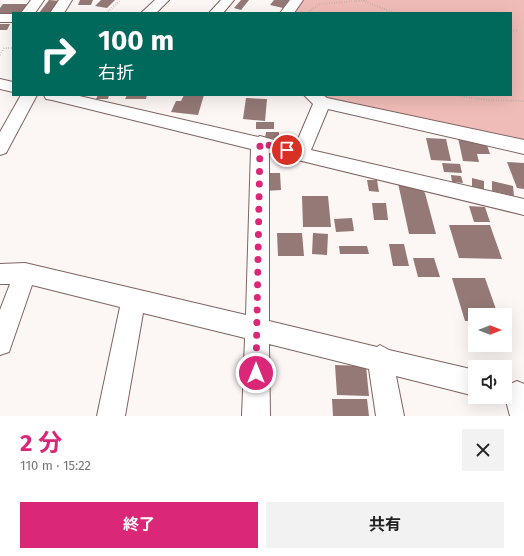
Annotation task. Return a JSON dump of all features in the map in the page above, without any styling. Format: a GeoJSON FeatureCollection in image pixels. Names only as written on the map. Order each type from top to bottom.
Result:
{"type":"FeatureCollection","features":[{"type":"Feature","properties":{"kind":"street"},"geometry":{"type":"LineString","coordinates":[[29,12],[38,0]]}},
{"type":"Feature","properties":{"kind":"street"},"geometry":{"type":"LineString","coordinates":[[58,12],[66,0]]}},
{"type":"Feature","properties":{"kind":"street"},"geometry":{"type":"LineString","coordinates":[[149,12],[163,0]]}},
{"type":"Feature","properties":{"kind":"street"},"geometry":{"type":"LineString","coordinates":[[217,12],[228,0]]}},
{"type":"Feature","properties":{"kind":"street"},"geometry":{"type":"LineString","coordinates":[[288,12],[297,0]]}},
{"type":"Feature","properties":{"kind":"street"},"geometry":{"type":"LineString","coordinates":[[0,18],[12,18]]}},
{"type":"Feature","properties":{"kind":"street"},"geometry":{"type":"LineString","coordinates":[[0,84],[12,87]]}},
{"type":"Feature","properties":{"kind":"street"},"geometry":{"type":"LineString","coordinates":[[0,148],[29,96]]}},
{"type":"Feature","properties":{"kind":"street"},"geometry":{"type":"LineString","coordinates":[[56,96],[260,143],[524,207]]}},
{"type":"Feature","properties":{"kind":"street"},"geometry":{"type":"LineString","coordinates":[[301,153],[317,99],[524,147]]}},
{"type":"Feature","properties":{"kind":"street"},"geometry":{"type":"LineString","coordinates":[[256,416],[256,329],[260,143]]}},
{"type":"Feature","properties":{"kind":"street"},"geometry":{"type":"LineString","coordinates":[[0,343],[26,273]]}},
{"type":"Feature","properties":{"kind":"street"},"geometry":{"type":"LineString","coordinates":[[0,274],[26,273],[133,301],[380,358],[468,381]]}},
{"type":"Feature","properties":{"kind":"street"},"geometry":{"type":"LineString","coordinates":[[111,416],[133,301]]}},
{"type":"Feature","properties":{"kind":"street"},"geometry":{"type":"LineString","coordinates":[[380,358],[390,416]]}},
{"type":"Feature","properties":{"kind":"path"},"geometry":{"type":"LineString","coordinates":[[107,12],[121,0]]}},
{"type":"Feature","properties":{"kind":"path"},"geometry":{"type":"LineString","coordinates":[[361,0],[392,12]]}},
{"type":"Feature","properties":{"kind":"path"},"geometry":{"type":"LineString","coordinates":[[308,12],[320,4],[328,2],[368,0]]}},
{"type":"Feature","properties":{"kind":"path"},"geometry":{"type":"LineString","coordinates":[[512,30],[518,31]]}},
{"type":"Feature","properties":{"kind":"path"},"geometry":{"type":"LineString","coordinates":[[0,55],[4,48],[12,48]]}},
{"type":"Feature","properties":{"kind":"path"},"geometry":{"type":"LineString","coordinates":[[460,96],[486,100],[524,102]]}},
{"type":"Feature","properties":{"kind":"shaded area"},"geometry":{"type":"Polygon","coordinates":[[[302,0],[524,0],[524,143],[329,101],[322,96],[512,96],[512,12],[294,12],[302,0]]]}},
{"type":"Feature","properties":{"kind":"building"},"geometry":{"type":"Polygon","coordinates":[[[49,0],[61,1],[53,12],[40,12],[49,0]]]}},
{"type":"Feature","properties":{"kind":"building"},"geometry":{"type":"Polygon","coordinates":[[[80,0],[93,0],[91,5],[78,5],[80,0]]]}},
{"type":"Feature","properties":{"kind":"building"},"geometry":{"type":"Polygon","coordinates":[[[101,0],[115,0],[107,8],[95,6],[101,0]]]}},
{"type":"Feature","properties":{"kind":"building"},"geometry":{"type":"Polygon","coordinates":[[[241,0],[249,0],[241,10],[234,8],[241,0]]]}},
{"type":"Feature","properties":{"kind":"building"},"geometry":{"type":"Polygon","coordinates":[[[274,0],[289,0],[283,8],[270,5],[274,0]]]}},
{"type":"Feature","properties":{"kind":"building"},"geometry":{"type":"Polygon","coordinates":[[[3,4],[28,4],[24,12],[0,13],[0,8],[3,4]]]}},
{"type":"Feature","properties":{"kind":"building"},"geometry":{"type":"Polygon","coordinates":[[[0,24],[10,24],[7,30],[0,30],[0,24]]]}},
{"type":"Feature","properties":{"kind":"building"},"geometry":{"type":"Polygon","coordinates":[[[98,96],[109,96],[108,99],[96,99],[98,96]]]}},
{"type":"Feature","properties":{"kind":"building"},"geometry":{"type":"Polygon","coordinates":[[[126,96],[147,96],[146,99],[125,99],[126,96]]]}},
{"type":"Feature","properties":{"kind":"building"},"geometry":{"type":"Polygon","coordinates":[[[184,96],[204,96],[198,115],[171,112],[176,101],[181,101],[184,96]]]}},
{"type":"Feature","properties":{"kind":"building"},"geometry":{"type":"Polygon","coordinates":[[[246,98],[267,99],[265,121],[243,119],[246,98]]]}},
{"type":"Feature","properties":{"kind":"building"},"geometry":{"type":"Polygon","coordinates":[[[256,122],[274,122],[274,129],[256,129],[256,122]]]}},
{"type":"Feature","properties":{"kind":"building"},"geometry":{"type":"Polygon","coordinates":[[[266,132],[279,132],[279,139],[265,138],[266,132]]]}},
{"type":"Feature","properties":{"kind":"building"},"geometry":{"type":"Polygon","coordinates":[[[457,133],[486,142],[490,154],[477,154],[479,162],[463,161],[457,133]]]}},
{"type":"Feature","properties":{"kind":"building"},"geometry":{"type":"Polygon","coordinates":[[[426,138],[446,139],[451,161],[431,160],[426,138]]]}},
{"type":"Feature","properties":{"kind":"building"},"geometry":{"type":"Polygon","coordinates":[[[507,162],[524,163],[524,189],[517,188],[507,162]]]}},
{"type":"Feature","properties":{"kind":"building"},"geometry":{"type":"Polygon","coordinates":[[[442,163],[460,164],[462,173],[444,172],[442,163]]]}},
{"type":"Feature","properties":{"kind":"building"},"geometry":{"type":"Polygon","coordinates":[[[265,173],[280,173],[281,190],[265,191],[265,173]]]}},
{"type":"Feature","properties":{"kind":"building"},"geometry":{"type":"Polygon","coordinates":[[[451,175],[461,176],[463,183],[452,182],[451,175]]]}},
{"type":"Feature","properties":{"kind":"building"},"geometry":{"type":"Polygon","coordinates":[[[472,178],[484,181],[484,190],[472,187],[472,178]]]}},
{"type":"Feature","properties":{"kind":"building"},"geometry":{"type":"Polygon","coordinates":[[[367,180],[377,180],[379,192],[369,191],[367,180]]]}},
{"type":"Feature","properties":{"kind":"building"},"geometry":{"type":"Polygon","coordinates":[[[492,181],[513,186],[514,196],[492,191],[492,181]]]}},
{"type":"Feature","properties":{"kind":"building"},"geometry":{"type":"Polygon","coordinates":[[[398,183],[420,188],[425,193],[436,234],[409,234],[398,183]]]}},
{"type":"Feature","properties":{"kind":"building"},"geometry":{"type":"Polygon","coordinates":[[[302,196],[328,196],[331,227],[303,227],[302,196]]]}},
{"type":"Feature","properties":{"kind":"building"},"geometry":{"type":"Polygon","coordinates":[[[372,203],[386,203],[388,220],[374,220],[372,203]]]}},
{"type":"Feature","properties":{"kind":"building"},"geometry":{"type":"Polygon","coordinates":[[[469,206],[485,207],[490,222],[474,222],[469,206]]]}},
{"type":"Feature","properties":{"kind":"building"},"geometry":{"type":"Polygon","coordinates":[[[352,218],[354,231],[336,232],[334,219],[352,218]]]}},
{"type":"Feature","properties":{"kind":"building"},"geometry":{"type":"Polygon","coordinates":[[[449,225],[490,225],[502,259],[459,258],[449,225]]]}},
{"type":"Feature","properties":{"kind":"building"},"geometry":{"type":"Polygon","coordinates":[[[277,233],[302,233],[304,256],[278,256],[277,233]]]}},
{"type":"Feature","properties":{"kind":"building"},"geometry":{"type":"Polygon","coordinates":[[[313,233],[328,234],[327,255],[312,254],[313,233]]]}},
{"type":"Feature","properties":{"kind":"building"},"geometry":{"type":"Polygon","coordinates":[[[389,244],[404,244],[409,266],[393,266],[389,244]]]}},
{"type":"Feature","properties":{"kind":"building"},"geometry":{"type":"Polygon","coordinates":[[[339,246],[367,246],[369,254],[340,254],[339,246]]]}},
{"type":"Feature","properties":{"kind":"building"},"geometry":{"type":"Polygon","coordinates":[[[413,258],[434,258],[440,277],[418,277],[413,258]]]}},
{"type":"Feature","properties":{"kind":"building"},"geometry":{"type":"Polygon","coordinates":[[[452,278],[485,278],[496,308],[468,308],[468,321],[465,321],[452,278]]]}},
{"type":"Feature","properties":{"kind":"building"},"geometry":{"type":"Polygon","coordinates":[[[335,365],[366,366],[369,396],[337,395],[335,365]]]}},
{"type":"Feature","properties":{"kind":"building"},"geometry":{"type":"Polygon","coordinates":[[[332,399],[367,399],[369,416],[333,416],[332,399]]]}},
{"type":"Feature","properties":{"kind":"route"},"geometry":{"type":"LineString","coordinates":[[256,373],[260,143],[287,150]]}}]}
